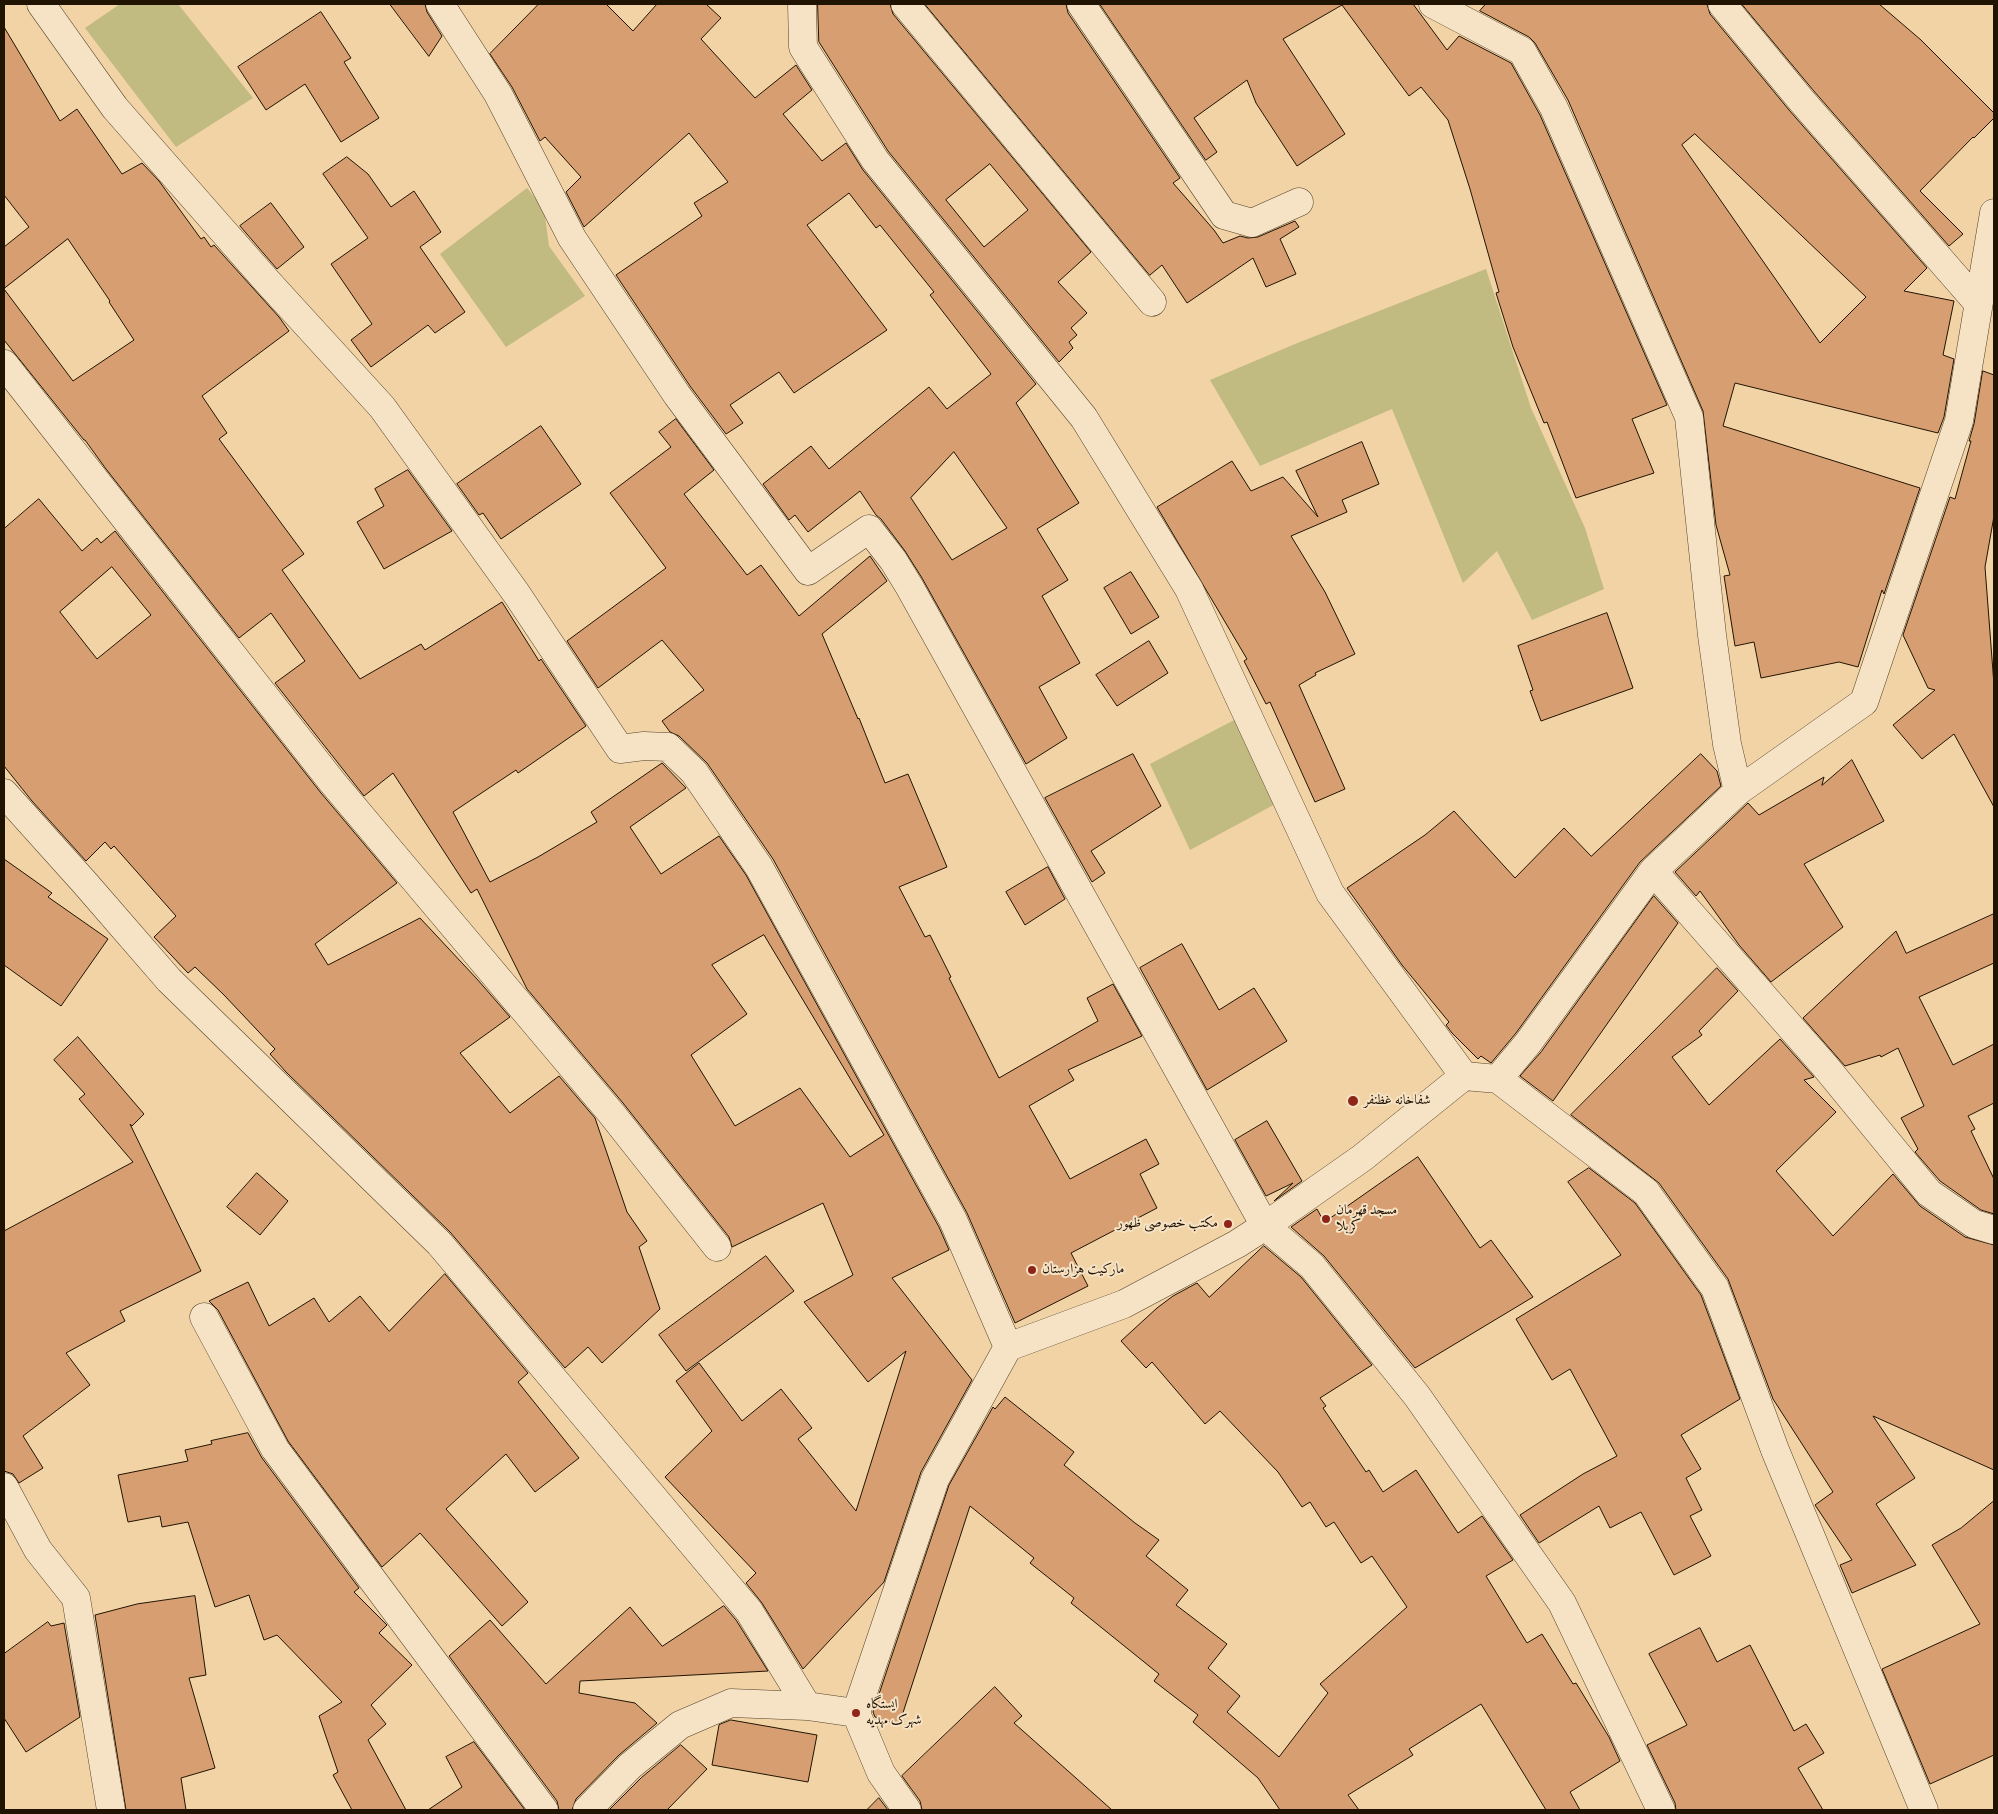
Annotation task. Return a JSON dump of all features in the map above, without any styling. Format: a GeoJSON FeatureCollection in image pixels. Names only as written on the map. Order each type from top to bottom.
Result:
{"type":"FeatureCollection","features":[{"type":"Feature","properties":{"kind":"street"},"geometry":{"type":"LineString","coordinates":[[41,4],[116,108],[266,280],[382,407],[516,593],[620,749],[644,746],[668,747],[694,772],[759,867],[953,1220],[1008,1347]]}},
{"type":"Feature","properties":{"kind":"street"},"geometry":{"type":"LineString","coordinates":[[440,4],[498,94],[572,238],[676,395],[808,571],[869,529],[892,560],[914,595],[1265,1226],[1312,1266],[1417,1396],[1562,1603],[1661,1810]]}},
{"type":"Feature","properties":{"kind":"street"},"geometry":{"type":"LineString","coordinates":[[802,4],[803,47],[875,160],[1084,418],[1094,434],[1189,590],[1330,893],[1464,1076]]}},
{"type":"Feature","properties":{"kind":"street"},"geometry":{"type":"LineString","coordinates":[[905,4],[1152,302]]}},
{"type":"Feature","properties":{"kind":"street"},"geometry":{"type":"LineString","coordinates":[[1082,4],[1224,215],[1252,224],[1299,202]]}},
{"type":"Feature","properties":{"kind":"street"},"geometry":{"type":"LineString","coordinates":[[1433,4],[1522,51],[1554,108],[1689,417],[1712,635],[1727,744],[1738,791]]}},
{"type":"Feature","properties":{"kind":"street"},"geometry":{"type":"LineString","coordinates":[[1722,4],[1808,108],[1978,303]]}},
{"type":"Feature","properties":{"kind":"street"},"geometry":{"type":"LineString","coordinates":[[1498,1079],[1534,1036],[1653,871],[1738,791],[1864,702],[1960,421],[1994,213]]}},
{"type":"Feature","properties":{"kind":"street"},"geometry":{"type":"LineString","coordinates":[[4,364],[333,783],[611,1113],[717,1247]]}},
{"type":"Feature","properties":{"kind":"street"},"geometry":{"type":"LineString","coordinates":[[4,793],[169,980],[439,1243],[748,1611],[807,1706]]}},
{"type":"Feature","properties":{"kind":"street"},"geometry":{"type":"LineString","coordinates":[[1653,871],[1824,1065],[1929,1192],[1974,1224],[1994,1230]]}},
{"type":"Feature","properties":{"kind":"street"},"geometry":{"type":"LineString","coordinates":[[907,1810],[881,1774],[856,1713],[935,1479],[1008,1347],[1124,1304],[1237,1244],[1362,1158],[1464,1076],[1498,1079],[1646,1192],[1715,1288],[1775,1450],[1924,1810]]}},
{"type":"Feature","properties":{"kind":"street"},"geometry":{"type":"LineString","coordinates":[[204,1317],[275,1449],[544,1810]]}},
{"type":"Feature","properties":{"kind":"street"},"geometry":{"type":"LineString","coordinates":[[4,1487],[38,1550],[76,1598],[111,1810]]}},
{"type":"Feature","properties":{"kind":"street"},"geometry":{"type":"LineString","coordinates":[[587,1810],[630,1766],[680,1725],[731,1703],[807,1706],[856,1713]]}},
{"type":"Feature","properties":{"kind":"shaded area"},"geometry":{"type":"Polygon","coordinates":[[[120,4],[178,4],[253,98],[176,147],[85,28],[120,4]]]}},
{"type":"Feature","properties":{"kind":"shaded area"},"geometry":{"type":"Polygon","coordinates":[[[527,188],[544,209],[549,246],[585,296],[506,347],[440,254],[527,188]]]}},
{"type":"Feature","properties":{"kind":"shaded area"},"geometry":{"type":"Polygon","coordinates":[[[1486,269],[1531,408],[1585,528],[1604,589],[1532,620],[1497,551],[1463,583],[1392,409],[1260,466],[1210,380],[1295,344],[1486,269]]]}},
{"type":"Feature","properties":{"kind":"shaded area"},"geometry":{"type":"Polygon","coordinates":[[[1238,718],[1279,802],[1190,850],[1150,764],[1238,718]]]}},
{"type":"Feature","properties":{"kind":"building"},"geometry":{"type":"Polygon","coordinates":[[[390,4],[425,4],[427,12],[442,36],[429,56],[390,4]]]}},
{"type":"Feature","properties":{"kind":"building"},"geometry":{"type":"Polygon","coordinates":[[[539,4],[606,4],[633,31],[657,4],[706,4],[721,18],[701,39],[755,98],[796,65],[812,90],[783,114],[822,161],[846,143],[863,170],[1036,384],[1016,403],[1079,503],[1037,529],[1068,580],[1042,596],[1080,663],[1039,687],[1067,738],[1026,764],[922,578],[905,551],[876,515],[860,491],[808,532],[795,515],[789,520],[763,484],[811,446],[829,469],[929,387],[947,409],[991,374],[930,295],[934,292],[880,225],[876,228],[849,193],[807,225],[887,330],[794,393],[779,372],[730,405],[743,423],[726,434],[690,386],[616,275],[702,216],[694,203],[728,182],[689,133],[584,227],[566,192],[581,177],[545,137],[540,141],[512,87],[490,54],[539,4]],[[954,452],[911,498],[952,560],[1007,528],[954,452]]]}},
{"type":"Feature","properties":{"kind":"building"},"geometry":{"type":"Polygon","coordinates":[[[818,4],[890,4],[893,14],[1091,252],[1058,282],[1087,313],[1071,328],[1077,335],[1069,342],[1073,348],[1059,362],[888,151],[819,42],[818,4]],[[990,164],[946,200],[984,247],[1028,210],[990,164]]]}},
{"type":"Feature","properties":{"kind":"building"},"geometry":{"type":"Polygon","coordinates":[[[925,4],[1066,4],[1068,13],[1180,178],[1173,183],[1223,243],[1240,236],[1248,238],[1258,237],[1295,221],[1299,227],[1280,239],[1296,274],[1266,287],[1253,258],[1187,303],[1162,265],[1150,275],[925,4]]]}},
{"type":"Feature","properties":{"kind":"building"},"geometry":{"type":"Polygon","coordinates":[[[1100,4],[1413,4],[1447,50],[1459,36],[1511,63],[1540,115],[1667,405],[1632,419],[1654,473],[1576,498],[1547,422],[1544,423],[1513,347],[1496,293],[1499,292],[1470,189],[1448,120],[1421,87],[1409,96],[1342,5],[1283,39],[1345,134],[1297,166],[1256,103],[1247,80],[1194,118],[1217,152],[1206,160],[1100,4]]]}},
{"type":"Feature","properties":{"kind":"building"},"geometry":{"type":"Polygon","coordinates":[[[1486,4],[1707,4],[1710,14],[1789,110],[1927,268],[1904,291],[1954,301],[1943,355],[1954,359],[1944,417],[1938,433],[1735,383],[1723,426],[1920,488],[1884,594],[1882,590],[1858,667],[1839,662],[1761,678],[1754,642],[1735,646],[1724,576],[1730,575],[1716,525],[1703,411],[1568,100],[1535,43],[1529,37],[1480,11],[1486,4]],[[1695,134],[1682,145],[1820,343],[1866,297],[1695,134]]]}},
{"type":"Feature","properties":{"kind":"building"},"geometry":{"type":"Polygon","coordinates":[[[1742,4],[1879,4],[1921,40],[1994,113],[1994,118],[1920,191],[1963,234],[1949,246],[1813,90],[1742,4]]]}},
{"type":"Feature","properties":{"kind":"building"},"geometry":{"type":"Polygon","coordinates":[[[321,12],[351,58],[344,62],[379,118],[341,142],[305,84],[266,110],[238,67],[321,12]]]}},
{"type":"Feature","properties":{"kind":"building"},"geometry":{"type":"Polygon","coordinates":[[[4,27],[60,121],[77,109],[122,174],[142,163],[159,181],[201,239],[204,237],[211,247],[214,245],[279,317],[289,331],[202,396],[227,433],[219,439],[304,554],[282,570],[360,679],[421,644],[425,650],[502,602],[539,661],[541,659],[586,726],[518,773],[516,770],[453,812],[490,882],[538,857],[597,822],[591,812],[662,763],[686,788],[630,827],[661,874],[719,836],[746,875],[939,1227],[949,1250],[892,1278],[972,1380],[921,1472],[884,1582],[803,1669],[762,1603],[746,1583],[756,1573],[665,1477],[712,1431],[676,1381],[699,1363],[742,1421],[781,1389],[812,1428],[798,1439],[856,1511],[906,1351],[868,1382],[804,1302],[853,1275],[823,1203],[732,1247],[729,1237],[623,1103],[527,989],[477,889],[471,893],[393,773],[364,796],[275,683],[305,661],[271,613],[239,638],[85,440],[4,340],[4,289],[4,247],[29,227],[4,195],[4,27]],[[68,239],[4,289],[73,381],[134,340],[68,239]],[[764,935],[712,965],[747,1014],[691,1055],[735,1126],[800,1088],[850,1157],[884,1135],[764,935]]]}},
{"type":"Feature","properties":{"kind":"building"},"geometry":{"type":"Polygon","coordinates":[[[347,157],[368,174],[391,207],[414,191],[441,232],[420,247],[465,312],[435,333],[428,325],[371,367],[351,340],[372,324],[331,264],[368,238],[323,174],[347,157]]]}},
{"type":"Feature","properties":{"kind":"building"},"geometry":{"type":"Polygon","coordinates":[[[271,203],[304,247],[277,269],[240,226],[271,203]]]}},
{"type":"Feature","properties":{"kind":"building"},"geometry":{"type":"Polygon","coordinates":[[[1983,371],[1994,375],[1994,516],[1985,567],[1994,685],[1994,807],[1954,734],[1922,759],[1893,725],[1935,690],[1928,688],[1903,635],[1950,497],[1955,499],[1971,441],[1969,441],[1974,424],[1983,371]]]}},
{"type":"Feature","properties":{"kind":"building"},"geometry":{"type":"Polygon","coordinates":[[[676,419],[714,470],[684,494],[747,575],[761,565],[799,616],[870,556],[887,581],[822,634],[885,783],[908,774],[947,867],[899,887],[925,937],[930,935],[951,977],[949,978],[999,1078],[1098,1021],[1087,998],[1113,984],[1142,1036],[1068,1070],[1074,1080],[1029,1106],[1070,1179],[1146,1139],[1159,1164],[1140,1174],[1157,1208],[1071,1253],[1088,1286],[1015,1323],[967,1213],[773,859],[707,763],[679,736],[670,732],[662,721],[704,690],[662,640],[598,688],[567,641],[666,568],[610,493],[671,447],[659,432],[676,419]]]}},
{"type":"Feature","properties":{"kind":"building"},"geometry":{"type":"Polygon","coordinates":[[[541,426],[581,484],[501,539],[483,513],[479,515],[457,484],[541,426]]]}},
{"type":"Feature","properties":{"kind":"building"},"geometry":{"type":"Polygon","coordinates":[[[1362,442],[1379,484],[1342,500],[1347,512],[1291,536],[1325,592],[1355,654],[1315,673],[1316,675],[1299,685],[1345,789],[1315,802],[1270,702],[1266,704],[1244,661],[1247,659],[1157,507],[1232,461],[1251,491],[1283,477],[1318,517],[1296,471],[1362,442]]]}},
{"type":"Feature","properties":{"kind":"building"},"geometry":{"type":"Polygon","coordinates":[[[408,470],[452,531],[384,569],[357,522],[384,506],[375,489],[408,470]]]}},
{"type":"Feature","properties":{"kind":"building"},"geometry":{"type":"Polygon","coordinates":[[[39,499],[82,551],[97,538],[101,543],[115,531],[321,793],[397,883],[315,944],[328,965],[420,918],[510,1017],[460,1053],[510,1113],[559,1076],[595,1118],[627,1212],[647,1241],[639,1247],[660,1309],[602,1363],[588,1347],[565,1368],[450,1232],[286,1072],[270,1054],[275,1049],[224,995],[195,967],[188,973],[154,937],[176,916],[114,846],[111,849],[105,842],[86,861],[32,801],[4,766],[4,529],[39,499]],[[112,567],[60,612],[97,659],[151,615],[112,567]]]}},
{"type":"Feature","properties":{"kind":"building"},"geometry":{"type":"Polygon","coordinates":[[[1131,572],[1159,617],[1131,634],[1104,588],[1131,572]]]}},
{"type":"Feature","properties":{"kind":"building"},"geometry":{"type":"Polygon","coordinates":[[[1607,613],[1633,688],[1541,721],[1530,691],[1533,690],[1518,646],[1607,613]]]}},
{"type":"Feature","properties":{"kind":"building"},"geometry":{"type":"Polygon","coordinates":[[[1149,641],[1168,673],[1117,706],[1096,675],[1149,641]]]}},
{"type":"Feature","properties":{"kind":"building"},"geometry":{"type":"Polygon","coordinates":[[[1133,754],[1161,806],[1091,851],[1105,873],[1092,882],[1045,798],[1133,754]]]}},
{"type":"Feature","properties":{"kind":"building"},"geometry":{"type":"Polygon","coordinates":[[[1701,754],[1717,771],[1721,786],[1640,862],[1516,1033],[1491,1063],[1481,1056],[1478,1059],[1452,1033],[1446,1025],[1449,1022],[1402,965],[1347,888],[1425,835],[1454,811],[1515,878],[1564,828],[1591,856],[1701,754]]]}},
{"type":"Feature","properties":{"kind":"building"},"geometry":{"type":"Polygon","coordinates":[[[1852,760],[1884,821],[1804,864],[1843,927],[1771,982],[1739,945],[1700,891],[1696,896],[1675,872],[1748,803],[1759,815],[1824,777],[1822,785],[1852,760]]]}},
{"type":"Feature","properties":{"kind":"building"},"geometry":{"type":"Polygon","coordinates":[[[4,859],[52,893],[48,897],[108,939],[61,1006],[4,965],[4,859]]]}},
{"type":"Feature","properties":{"kind":"building"},"geometry":{"type":"Polygon","coordinates":[[[1048,867],[1065,899],[1025,925],[1006,892],[1048,867]]]}},
{"type":"Feature","properties":{"kind":"building"},"geometry":{"type":"Polygon","coordinates":[[[1654,896],[1678,923],[1553,1101],[1520,1076],[1541,1052],[1654,896]]]}},
{"type":"Feature","properties":{"kind":"building"},"geometry":{"type":"Polygon","coordinates":[[[1994,914],[1994,963],[1919,997],[1953,1065],[1994,1044],[1994,1103],[1968,1116],[1975,1129],[1971,1131],[1994,1179],[1994,1214],[1981,1210],[1940,1181],[1915,1152],[1918,1149],[1901,1118],[1924,1106],[1898,1048],[1881,1057],[1880,1055],[1845,1066],[1803,1018],[1896,931],[1906,953],[1994,914]]]}},
{"type":"Feature","properties":{"kind":"building"},"geometry":{"type":"Polygon","coordinates":[[[1182,944],[1219,1010],[1254,988],[1287,1041],[1207,1090],[1140,968],[1182,944]]]}},
{"type":"Feature","properties":{"kind":"building"},"geometry":{"type":"Polygon","coordinates":[[[1717,968],[1738,991],[1699,1031],[1702,1035],[1672,1057],[1709,1105],[1780,1039],[1814,1077],[1804,1080],[1836,1112],[1776,1171],[1833,1236],[1893,1174],[1920,1206],[1965,1237],[1994,1245],[1994,1470],[1873,1416],[1915,1478],[1876,1504],[1916,1565],[1852,1593],[1840,1565],[1852,1560],[1815,1505],[1833,1492],[1773,1399],[1728,1279],[1659,1183],[1571,1115],[1717,968]]]}},
{"type":"Feature","properties":{"kind":"building"},"geometry":{"type":"Polygon","coordinates":[[[78,1037],[144,1114],[132,1126],[130,1124],[201,1271],[120,1311],[125,1321],[66,1353],[90,1385],[23,1436],[43,1468],[19,1483],[13,1474],[4,1471],[4,1231],[133,1162],[79,1099],[85,1094],[54,1060],[78,1037]]]}},
{"type":"Feature","properties":{"kind":"building"},"geometry":{"type":"Polygon","coordinates":[[[1267,1121],[1302,1181],[1274,1201],[1293,1183],[1266,1196],[1235,1140],[1267,1121]]]}},
{"type":"Feature","properties":{"kind":"building"},"geometry":{"type":"Polygon","coordinates":[[[1418,1157],[1480,1248],[1491,1240],[1533,1297],[1415,1368],[1324,1256],[1291,1227],[1317,1209],[1324,1222],[1418,1157]]]}},
{"type":"Feature","properties":{"kind":"building"},"geometry":{"type":"Polygon","coordinates":[[[1589,1168],[1635,1203],[1701,1295],[1740,1399],[1681,1435],[1701,1469],[1686,1478],[1702,1510],[1690,1516],[1711,1556],[1674,1575],[1641,1512],[1610,1528],[1599,1506],[1539,1543],[1520,1515],[1583,1474],[1617,1456],[1570,1369],[1552,1380],[1516,1319],[1621,1255],[1568,1182],[1589,1168]]]}},
{"type":"Feature","properties":{"kind":"building"},"geometry":{"type":"Polygon","coordinates":[[[257,1173],[288,1201],[260,1235],[227,1207],[257,1173]]]}},
{"type":"Feature","properties":{"kind":"building"},"geometry":{"type":"Polygon","coordinates":[[[1264,1246],[1301,1277],[1372,1365],[1320,1398],[1326,1406],[1323,1408],[1366,1472],[1369,1470],[1383,1492],[1416,1470],[1458,1533],[1482,1516],[1513,1560],[1486,1576],[1527,1643],[1542,1634],[1573,1684],[1576,1683],[1609,1737],[1620,1761],[1570,1792],[1580,1810],[1546,1810],[1481,1704],[1409,1749],[1413,1755],[1348,1795],[1359,1810],[1280,1810],[1258,1778],[1193,1722],[1198,1715],[1154,1681],[1159,1674],[1071,1603],[1074,1598],[1030,1563],[1034,1558],[970,1506],[899,1725],[875,1717],[873,1712],[949,1485],[993,1407],[995,1409],[1005,1397],[1074,1452],[1064,1465],[1135,1523],[1159,1540],[1146,1556],[1188,1590],[1176,1605],[1227,1644],[1208,1668],[1240,1696],[1227,1712],[1279,1757],[1328,1693],[1320,1684],[1407,1607],[1372,1556],[1361,1563],[1334,1522],[1326,1527],[1310,1502],[1302,1507],[1278,1472],[1220,1411],[1205,1424],[1152,1362],[1146,1368],[1121,1341],[1157,1308],[1173,1296],[1197,1283],[1209,1297],[1264,1246]]]}},
{"type":"Feature","properties":{"kind":"building"},"geometry":{"type":"Polygon","coordinates":[[[766,1256],[794,1291],[686,1371],[659,1335],[766,1256]]]}},
{"type":"Feature","properties":{"kind":"building"},"geometry":{"type":"Polygon","coordinates":[[[445,1274],[528,1373],[518,1382],[579,1458],[535,1492],[506,1454],[446,1509],[528,1602],[502,1626],[420,1533],[382,1567],[288,1441],[218,1310],[209,1301],[248,1282],[269,1326],[314,1298],[329,1322],[360,1296],[389,1331],[445,1274]]]}},
{"type":"Feature","properties":{"kind":"building"},"geometry":{"type":"Polygon","coordinates":[[[248,1433],[262,1458],[359,1588],[354,1592],[387,1625],[379,1633],[412,1665],[371,1705],[386,1724],[368,1740],[406,1810],[352,1810],[333,1775],[338,1772],[319,1716],[342,1702],[277,1635],[264,1640],[249,1595],[215,1607],[188,1522],[162,1527],[160,1516],[128,1522],[118,1475],[188,1461],[185,1450],[212,1444],[211,1441],[248,1433]]]}},
{"type":"Feature","properties":{"kind":"building"},"geometry":{"type":"Polygon","coordinates":[[[1994,1501],[1994,1755],[1930,1784],[1882,1669],[1980,1624],[1932,1545],[1961,1528],[1994,1501]]]}},
{"type":"Feature","properties":{"kind":"building"},"geometry":{"type":"Polygon","coordinates":[[[195,1596],[206,1675],[189,1678],[215,1768],[181,1778],[186,1810],[126,1810],[95,1615],[137,1604],[195,1596]]]}},
{"type":"Feature","properties":{"kind":"building"},"geometry":{"type":"Polygon","coordinates":[[[724,1606],[736,1620],[768,1671],[580,1681],[579,1693],[635,1703],[657,1723],[619,1755],[576,1799],[572,1810],[559,1810],[557,1801],[449,1656],[490,1620],[546,1684],[630,1607],[662,1646],[724,1606]]]}},
{"type":"Feature","properties":{"kind":"building"},"geometry":{"type":"Polygon","coordinates":[[[48,1622],[51,1626],[64,1623],[80,1717],[26,1752],[4,1718],[4,1654],[48,1622]]]}},
{"type":"Feature","properties":{"kind":"building"},"geometry":{"type":"Polygon","coordinates":[[[1700,1628],[1717,1662],[1750,1645],[1794,1731],[1806,1724],[1824,1753],[1798,1768],[1823,1810],[1676,1810],[1675,1803],[1647,1745],[1687,1725],[1649,1654],[1700,1628]]]}},
{"type":"Feature","properties":{"kind":"building"},"geometry":{"type":"Polygon","coordinates":[[[995,1687],[1022,1716],[1014,1723],[1112,1810],[922,1810],[920,1801],[902,1776],[995,1687]]]}},
{"type":"Feature","properties":{"kind":"building"},"geometry":{"type":"Polygon","coordinates":[[[731,1720],[817,1735],[808,1782],[712,1765],[719,1725],[731,1720]]]}},
{"type":"Feature","properties":{"kind":"building"},"geometry":{"type":"Polygon","coordinates":[[[474,1742],[525,1810],[428,1810],[462,1787],[446,1757],[474,1742]]]}},
{"type":"Feature","properties":{"kind":"building"},"geometry":{"type":"Polygon","coordinates":[[[681,1745],[707,1769],[667,1810],[609,1810],[641,1778],[681,1745]]]}},
{"type":"Feature","properties":{"kind":"building"},"geometry":{"type":"Polygon","coordinates":[[[879,1798],[888,1810],[867,1810],[879,1798]]]}},
{"type":"Feature","properties":{"kind":"place","name":"شفاخانه غظنفر"},"geometry":{"type":"Point","coordinates":[1353,1101]}},
{"type":"Feature","properties":{"kind":"place","name":"مسجد قهرمان کربلا"},"geometry":{"type":"Point","coordinates":[1326,1219]}},
{"type":"Feature","properties":{"kind":"place","name":"مکتب خصوصی ظهور"},"geometry":{"type":"Point","coordinates":[1228,1224]}},
{"type":"Feature","properties":{"kind":"place","name":"مارکیت هزارستان"},"geometry":{"type":"Point","coordinates":[1032,1270]}},
{"type":"Feature","properties":{"kind":"place","name":"ایستگاه شهرک مهدیه"},"geometry":{"type":"Point","coordinates":[856,1713]}}]}
